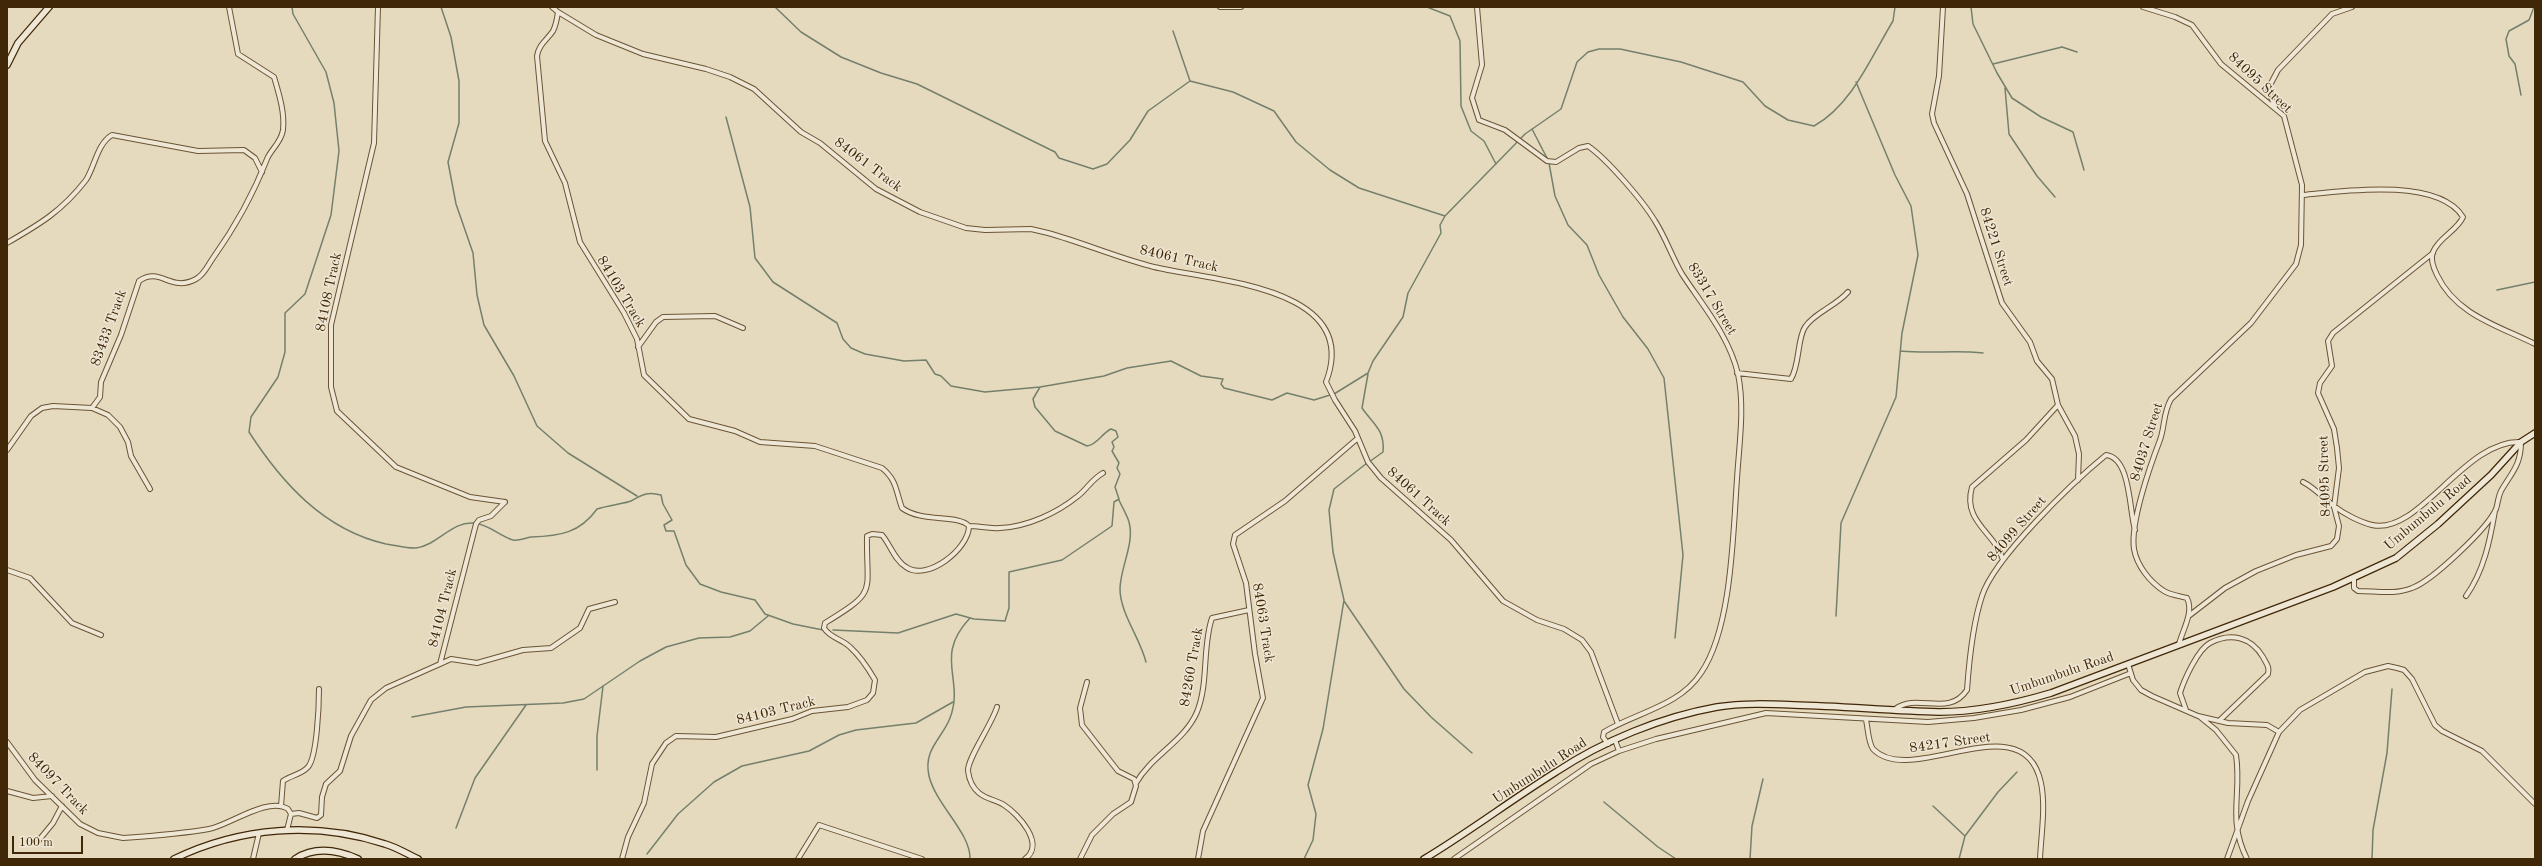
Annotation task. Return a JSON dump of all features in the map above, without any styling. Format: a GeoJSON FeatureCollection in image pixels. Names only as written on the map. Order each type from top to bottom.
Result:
{"type":"FeatureCollection","features":[{"type":"Feature","properties":{"kind":"main road"},"geometry":{"type":"LineString","coordinates":[[7,65],[18,43],[49,7]]}},
{"type":"Feature","properties":{"kind":"main road","name":"Umbumbulu Road"},"geometry":{"type":"LineString","coordinates":[[1424,859],[1463,836],[1556,771],[1615,740],[1638,730],[1717,707],[1766,704],[1968,710],[2018,703],[2128,664],[2354,578],[2396,558],[2438,524],[2491,475],[2521,442],[2535,433]]}},
{"type":"Feature","properties":{"kind":"main road"},"geometry":{"type":"LineString","coordinates":[[174,859],[225,838],[287,830],[350,835],[386,844],[418,859]]}},
{"type":"Feature","properties":{"kind":"main road"},"geometry":{"type":"LineString","coordinates":[[295,859],[313,851],[326,850],[358,859]]}},
{"type":"Feature","properties":{"kind":"street"},"geometry":{"type":"LineString","coordinates":[[228,7],[235,50],[241,56],[274,77],[280,98],[283,121],[282,132],[262,172]]}},
{"type":"Feature","properties":{"kind":"street","name":"84108 Track"},"geometry":{"type":"LineString","coordinates":[[378,7],[374,143],[331,325],[332,399],[337,411],[396,467],[470,496],[506,502]]}},
{"type":"Feature","properties":{"kind":"street"},"geometry":{"type":"LineString","coordinates":[[552,7],[558,12]]}},
{"type":"Feature","properties":{"kind":"street"},"geometry":{"type":"LineString","coordinates":[[1220,7],[1241,7]]}},
{"type":"Feature","properties":{"kind":"street","name":"83317 Street"},"geometry":{"type":"LineString","coordinates":[[1477,7],[1483,56],[1482,65],[1472,98],[1475,114],[1485,124],[1505,130],[1546,161],[1556,162],[1580,148],[1588,146],[1604,159],[1655,220],[1682,274],[1711,313],[1737,373],[1741,394],[1735,504],[1726,591],[1716,641],[1702,673],[1692,686],[1658,706],[1604,732],[1603,737],[1608,744]]}},
{"type":"Feature","properties":{"kind":"street","name":"84221 Street"},"geometry":{"type":"LineString","coordinates":[[1943,7],[1939,76],[1932,114],[1934,123],[1967,194],[2002,303],[2030,342],[2037,361],[2052,379],[2058,405],[2078,446],[2078,480]]}},
{"type":"Feature","properties":{"kind":"street","name":"84095 Street"},"geometry":{"type":"LineString","coordinates":[[2143,7],[2175,17],[2192,25],[2221,64],[2276,109],[2287,122],[2300,170],[2302,195],[2301,245],[2296,264]]}},
{"type":"Feature","properties":{"kind":"street"},"geometry":{"type":"LineString","coordinates":[[2276,109],[2268,89],[2278,70],[2332,14],[2352,7]]}},
{"type":"Feature","properties":{"kind":"street","name":"84103 Track"},"geometry":{"type":"LineString","coordinates":[[558,12],[552,32],[542,44],[537,56],[545,141],[566,183],[580,242],[624,313],[638,346],[644,375],[689,419],[735,431],[760,442],[814,446],[882,468],[892,476],[897,485],[902,508],[910,514],[936,519],[959,520],[969,526],[966,540],[953,556],[945,562],[912,571],[904,567],[882,535],[872,534],[867,536],[869,570],[865,594],[853,606],[825,623],[824,628],[827,633],[849,645],[864,662],[875,680],[873,693],[867,700],[848,707],[812,711],[792,719],[716,737],[676,736],[666,743],[652,764],[644,803],[628,837],[622,859]]}},
{"type":"Feature","properties":{"kind":"street","name":"84061 Track"},"geometry":{"type":"LineString","coordinates":[[558,12],[596,35],[630,49],[724,75],[754,89],[801,132],[820,143],[876,189],[920,212],[966,228],[986,230],[1009,228],[1031,229],[1048,233],[1153,267],[1215,280],[1244,283],[1284,296],[1318,319],[1328,334],[1332,348],[1332,360],[1326,382],[1358,438],[1368,462],[1381,478],[1451,540],[1503,601],[1537,620],[1564,629],[1582,640],[1590,652],[1618,724]]}},
{"type":"Feature","properties":{"kind":"street"},"geometry":{"type":"LineString","coordinates":[[7,243],[46,221],[66,202],[94,168],[103,143],[112,135],[198,151],[244,150],[256,158],[262,172]]}},
{"type":"Feature","properties":{"kind":"street","name":"83433 Track"},"geometry":{"type":"LineString","coordinates":[[92,408],[100,397],[101,382],[121,335],[139,281],[151,276],[157,276],[171,283],[181,284],[198,278],[241,217],[262,172]]}},
{"type":"Feature","properties":{"kind":"street"},"geometry":{"type":"LineString","coordinates":[[2302,195],[2372,189],[2426,194],[2453,206],[2463,217],[2461,222],[2439,242],[2433,253],[2434,269],[2442,286],[2460,307],[2535,344]]}},
{"type":"Feature","properties":{"kind":"street","name":"84095 Street"},"geometry":{"type":"LineString","coordinates":[[2189,615],[2206,601],[2256,571],[2296,555],[2331,546],[2337,540],[2338,533],[2334,507],[2339,468],[2334,429],[2318,393],[2320,383],[2332,366],[2328,341],[2333,333],[2350,317],[2396,284],[2433,253]]}},
{"type":"Feature","properties":{"kind":"street","name":"84037 Street"},"geometry":{"type":"LineString","coordinates":[[2189,615],[2190,604],[2187,598],[2164,592],[2144,572],[2134,549],[2135,531],[2150,467],[2160,439],[2166,406],[2197,373],[2252,323],[2296,264]]}},
{"type":"Feature","properties":{"kind":"street"},"geometry":{"type":"LineString","coordinates":[[1737,373],[1788,380],[1791,379],[1806,326],[1825,310],[1837,304],[1848,292]]}},
{"type":"Feature","properties":{"kind":"street"},"geometry":{"type":"LineString","coordinates":[[638,346],[656,322],[663,317],[715,316],[743,328]]}},
{"type":"Feature","properties":{"kind":"street"},"geometry":{"type":"LineString","coordinates":[[2004,560],[1996,544],[1976,521],[1970,495],[1972,487],[2026,440],[2058,405]]}},
{"type":"Feature","properties":{"kind":"street"},"geometry":{"type":"LineString","coordinates":[[7,450],[31,416],[42,408],[53,406],[92,408],[108,414],[120,427],[128,442],[131,456],[150,489]]}},
{"type":"Feature","properties":{"kind":"street","name":"84063 Track"},"geometry":{"type":"LineString","coordinates":[[1198,859],[1203,831],[1264,698],[1249,610],[1246,583],[1233,544],[1235,535],[1285,501],[1358,438]]}},
{"type":"Feature","properties":{"kind":"street"},"geometry":{"type":"LineString","coordinates":[[2303,482],[2311,485],[2334,507],[2371,525],[2389,526],[2420,508],[2443,484],[2495,446],[2511,441],[2521,442],[2520,461],[2500,492],[2488,550],[2475,582],[2466,596]]}},
{"type":"Feature","properties":{"kind":"street","name":"84099 Street"},"geometry":{"type":"LineString","coordinates":[[1894,709],[1906,704],[1954,703],[1962,697],[1967,690],[1982,596],[2004,560],[2078,480],[2106,455],[2119,461],[2124,470],[2135,531]]}},
{"type":"Feature","properties":{"kind":"street"},"geometry":{"type":"LineString","coordinates":[[969,526],[999,529],[1038,520],[1080,495],[1093,478],[1103,473]]}},
{"type":"Feature","properties":{"kind":"street","name":"84104 Track"},"geometry":{"type":"LineString","coordinates":[[291,814],[299,813],[317,818],[322,815],[324,789],[340,771],[352,736],[371,700],[386,688],[440,664],[476,524],[479,520],[491,516],[506,502]]}},
{"type":"Feature","properties":{"kind":"street"},"geometry":{"type":"LineString","coordinates":[[2354,578],[2354,588],[2358,591],[2396,593],[2417,586],[2457,555],[2496,509]]}},
{"type":"Feature","properties":{"kind":"street"},"geometry":{"type":"LineString","coordinates":[[7,570],[30,578],[72,623],[101,635]]}},
{"type":"Feature","properties":{"kind":"street"},"geometry":{"type":"LineString","coordinates":[[440,664],[451,659],[477,662],[523,650],[550,648],[580,628],[589,609],[614,602]]}},
{"type":"Feature","properties":{"kind":"street","name":"84260 Track"},"geometry":{"type":"LineString","coordinates":[[1136,783],[1150,763],[1177,741],[1198,710],[1212,618],[1249,610]]}},
{"type":"Feature","properties":{"kind":"street"},"geometry":{"type":"LineString","coordinates":[[2179,644],[2189,615]]}},
{"type":"Feature","properties":{"kind":"street"},"geometry":{"type":"LineString","coordinates":[[2186,710],[2180,693],[2200,652],[2209,643],[2228,637],[2240,638],[2257,647],[2269,671],[2262,682],[2219,721]]}},
{"type":"Feature","properties":{"kind":"street"},"geometry":{"type":"LineString","coordinates":[[2128,664],[2133,680],[2141,690],[2198,716],[2216,730],[2236,755],[2236,833],[2247,859]]}},
{"type":"Feature","properties":{"kind":"street"},"geometry":{"type":"LineString","coordinates":[[2227,859],[2262,767],[2279,732],[2300,710],[2365,672],[2388,666],[2404,670],[2412,679],[2428,712],[2438,728],[2482,751],[2535,804]]}},
{"type":"Feature","properties":{"kind":"street"},"geometry":{"type":"LineString","coordinates":[[1454,859],[1591,764],[1619,751],[1656,738],[1766,713],[1866,720],[1928,722],[2021,710],[2070,698],[2131,673]]}},
{"type":"Feature","properties":{"kind":"street"},"geometry":{"type":"LineString","coordinates":[[1080,859],[1092,835],[1113,814],[1131,802],[1135,794],[1136,783],[1134,779],[1118,770],[1082,725],[1080,708],[1087,682]]}},
{"type":"Feature","properties":{"kind":"street"},"geometry":{"type":"LineString","coordinates":[[287,830],[291,814],[288,809],[281,806],[283,781],[300,774],[310,763],[319,712],[319,690]]}},
{"type":"Feature","properties":{"kind":"street"},"geometry":{"type":"LineString","coordinates":[[1766,704],[1766,713]]}},
{"type":"Feature","properties":{"kind":"street"},"geometry":{"type":"LineString","coordinates":[[997,708],[993,720],[970,761],[968,771],[978,792],[1011,810],[1026,828],[1033,844],[1031,853],[1025,859]]}},
{"type":"Feature","properties":{"kind":"street"},"geometry":{"type":"LineString","coordinates":[[2198,716],[2240,724],[2259,723],[2279,732]]}},
{"type":"Feature","properties":{"kind":"street","name":"84217 Street"},"geometry":{"type":"LineString","coordinates":[[1866,720],[1872,748],[1879,753],[1899,760],[1969,749],[1994,747],[2009,749],[2023,754],[2036,768],[2041,781],[2040,859]]}},
{"type":"Feature","properties":{"kind":"street"},"geometry":{"type":"LineString","coordinates":[[1615,740],[1619,751]]}},
{"type":"Feature","properties":{"kind":"street","name":"84097 Track"},"geometry":{"type":"LineString","coordinates":[[7,742],[22,765],[80,824],[88,829],[109,836],[123,838],[212,828],[259,809],[281,806]]}},
{"type":"Feature","properties":{"kind":"street"},"geometry":{"type":"LineString","coordinates":[[7,791],[33,798],[52,796]]}},
{"type":"Feature","properties":{"kind":"street"},"geometry":{"type":"LineString","coordinates":[[39,840],[53,823],[62,806]]}},
{"type":"Feature","properties":{"kind":"street"},"geometry":{"type":"LineString","coordinates":[[798,859],[819,825],[869,843],[922,859]]}},
{"type":"Feature","properties":{"kind":"street"},"geometry":{"type":"LineString","coordinates":[[253,859],[259,833]]}},
{"type":"Feature","properties":{"kind":"waterway"},"geometry":{"type":"LineString","coordinates":[[292,7],[293,14],[326,72],[334,103],[339,151],[331,215],[305,294],[285,313],[285,352],[278,377],[251,417],[249,432],[276,469],[307,502],[324,516],[343,528],[386,544],[409,548],[416,548],[431,543],[452,529],[466,523],[479,524],[513,540],[551,536],[568,532],[576,528],[584,523],[597,509],[629,502],[645,494],[652,493],[661,495],[663,504],[672,520],[664,525],[666,531],[674,531],[686,565],[700,584],[721,592],[755,600],[765,614],[793,624],[823,630]]}},
{"type":"Feature","properties":{"kind":"waterway"},"geometry":{"type":"LineString","coordinates":[[441,7],[451,37],[459,81],[459,123],[448,162],[456,204],[473,253],[477,295],[484,325],[514,376],[537,426],[568,453],[637,496]]}},
{"type":"Feature","properties":{"kind":"waterway"},"geometry":{"type":"LineString","coordinates":[[775,7],[801,32],[841,57],[881,73],[917,84],[1055,152],[1059,158],[1093,169],[1107,164],[1130,140],[1148,111],[1190,81],[1233,92],[1274,111],[1296,142],[1330,170],[1359,188],[1445,216]]}},
{"type":"Feature","properties":{"kind":"waterway"},"geometry":{"type":"LineString","coordinates":[[1427,7],[1450,16],[1460,41],[1461,106],[1471,131],[1484,141],[1496,164]]}},
{"type":"Feature","properties":{"kind":"waterway"},"geometry":{"type":"LineString","coordinates":[[1334,394],[1368,373],[1373,361],[1403,317],[1408,293],[1441,233],[1440,225],[1445,216],[1525,134],[1561,109],[1577,62],[1588,52],[1599,49],[1620,49],[1681,62],[1743,82],[1765,106],[1788,120],[1814,126],[1839,106],[1860,79],[1893,21],[1895,7]]}},
{"type":"Feature","properties":{"kind":"waterway"},"geometry":{"type":"LineString","coordinates":[[1971,7],[1973,24],[1997,73],[2012,98],[2041,117],[2073,132],[2084,170]]}},
{"type":"Feature","properties":{"kind":"waterway"},"geometry":{"type":"LineString","coordinates":[[2521,95],[2515,64],[2509,56],[2506,39],[2509,31],[2529,20],[2534,7]]}},
{"type":"Feature","properties":{"kind":"waterway"},"geometry":{"type":"LineString","coordinates":[[1173,31],[1190,81]]}},
{"type":"Feature","properties":{"kind":"waterway"},"geometry":{"type":"LineString","coordinates":[[1993,64],[2062,47],[2077,52]]}},
{"type":"Feature","properties":{"kind":"waterway"},"geometry":{"type":"LineString","coordinates":[[1836,616],[1841,523],[1896,397],[1902,333],[1918,255],[1911,206],[1895,175],[1856,82]]}},
{"type":"Feature","properties":{"kind":"waterway"},"geometry":{"type":"LineString","coordinates":[[2005,88],[2009,134],[2037,176],[2055,197]]}},
{"type":"Feature","properties":{"kind":"waterway"},"geometry":{"type":"LineString","coordinates":[[726,117],[750,207],[755,258],[773,282],[837,323],[843,339],[851,348],[865,354],[904,361],[926,360],[935,374],[941,376],[951,386],[985,392],[1040,387]]}},
{"type":"Feature","properties":{"kind":"waterway"},"geometry":{"type":"LineString","coordinates":[[1532,129],[1548,160]]}},
{"type":"Feature","properties":{"kind":"waterway"},"geometry":{"type":"LineString","coordinates":[[1549,163],[1555,196],[1568,225],[1587,245],[1599,275],[1623,317],[1648,349],[1664,378],[1683,555],[1675,638]]}},
{"type":"Feature","properties":{"kind":"waterway"},"geometry":{"type":"LineString","coordinates":[[2497,290],[2535,282]]}},
{"type":"Feature","properties":{"kind":"waterway"},"geometry":{"type":"LineString","coordinates":[[1901,351],[1983,353]]}},
{"type":"Feature","properties":{"kind":"waterway"},"geometry":{"type":"LineString","coordinates":[[833,630],[898,633],[956,614],[974,619],[1005,621],[1009,608],[1009,572],[1062,560],[1112,526],[1114,502],[1119,499],[1115,487],[1120,474],[1117,468],[1119,463],[1112,451],[1114,447],[1112,442],[1118,437],[1116,431],[1111,429],[1097,441],[1087,446],[1055,431],[1035,407],[1033,399],[1040,387],[1104,376],[1127,368],[1171,361],[1201,376],[1223,379],[1221,384],[1224,388],[1272,400],[1287,393],[1314,400],[1330,395]]}},
{"type":"Feature","properties":{"kind":"waterway"},"geometry":{"type":"LineString","coordinates":[[1368,374],[1362,408],[1378,428],[1383,444],[1383,452],[1369,462]]}},
{"type":"Feature","properties":{"kind":"waterway"},"geometry":{"type":"LineString","coordinates":[[1304,859],[1313,840],[1316,814],[1308,785],[1323,729],[1344,600],[1333,552],[1329,510],[1334,489],[1367,463]]}},
{"type":"Feature","properties":{"kind":"waterway"},"geometry":{"type":"LineString","coordinates":[[1119,500],[1128,519],[1130,530],[1129,547],[1122,573],[1120,589],[1121,598],[1123,607],[1146,662]]}},
{"type":"Feature","properties":{"kind":"waterway"},"geometry":{"type":"LineString","coordinates":[[1344,601],[1404,689],[1431,717],[1472,753]]}},
{"type":"Feature","properties":{"kind":"waterway"},"geometry":{"type":"LineString","coordinates":[[412,717],[466,707],[563,703],[584,699],[640,661],[666,647],[699,638],[730,637],[750,631],[768,616]]}},
{"type":"Feature","properties":{"kind":"waterway"},"geometry":{"type":"LineString","coordinates":[[970,618],[959,632],[953,645],[951,656],[954,704],[947,725],[931,751],[928,767],[929,776],[938,798],[965,839],[969,849],[970,859]]}},
{"type":"Feature","properties":{"kind":"waterway"},"geometry":{"type":"LineString","coordinates":[[597,770],[597,736],[603,686]]}},
{"type":"Feature","properties":{"kind":"waterway"},"geometry":{"type":"LineString","coordinates":[[2372,859],[2373,830],[2387,753],[2392,689]]}},
{"type":"Feature","properties":{"kind":"waterway"},"geometry":{"type":"LineString","coordinates":[[647,854],[678,814],[714,782],[742,766],[809,751],[839,735],[856,730],[916,723],[953,702]]}},
{"type":"Feature","properties":{"kind":"waterway"},"geometry":{"type":"LineString","coordinates":[[456,828],[475,778],[526,705]]}},
{"type":"Feature","properties":{"kind":"waterway"},"geometry":{"type":"LineString","coordinates":[[1959,859],[1965,836],[1998,792],[2017,772]]}},
{"type":"Feature","properties":{"kind":"waterway"},"geometry":{"type":"LineString","coordinates":[[1750,859],[1752,826],[1763,779]]}},
{"type":"Feature","properties":{"kind":"waterway"},"geometry":{"type":"LineString","coordinates":[[1604,802],[1658,847],[1676,859]]}},
{"type":"Feature","properties":{"kind":"waterway"},"geometry":{"type":"LineString","coordinates":[[1933,806],[1965,836]]}}]}
